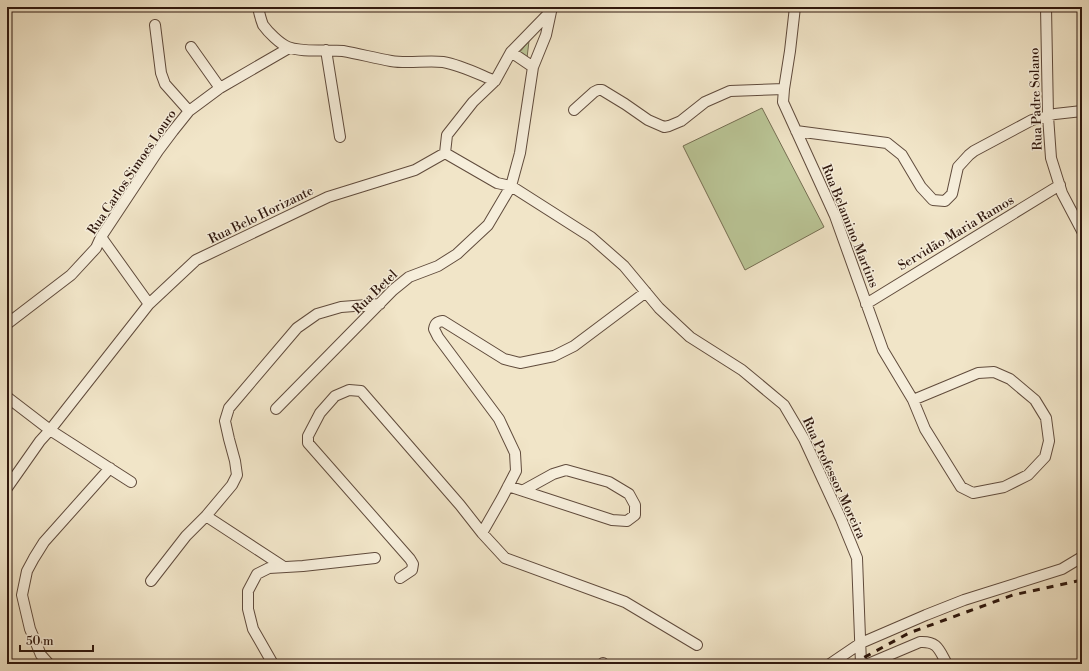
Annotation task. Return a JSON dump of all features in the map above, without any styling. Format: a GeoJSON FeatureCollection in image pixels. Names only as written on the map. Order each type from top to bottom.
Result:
{"type":"FeatureCollection","features":[{"type":"Feature","properties":{"kind":"street"},"geometry":{"type":"LineString","coordinates":[[258,7],[264,25],[280,43],[289,48],[307,51],[342,51],[407,62],[443,62],[458,66],[495,81]]}},
{"type":"Feature","properties":{"kind":"street","name":"Rua Belamino Martins"},"geometry":{"type":"LineString","coordinates":[[795,7],[783,102],[835,216],[883,350],[913,400]]}},
{"type":"Feature","properties":{"kind":"street","name":"Rua Padre Solano"},"geometry":{"type":"LineString","coordinates":[[1046,7],[1048,116],[1051,158],[1062,192],[1082,231]]}},
{"type":"Feature","properties":{"kind":"street"},"geometry":{"type":"LineString","coordinates":[[445,153],[447,135],[472,102],[495,81],[511,52],[554,8]]}},
{"type":"Feature","properties":{"kind":"street"},"geometry":{"type":"LineString","coordinates":[[511,186],[520,152],[533,67],[546,35],[554,8]]}},
{"type":"Feature","properties":{"kind":"street"},"geometry":{"type":"LineString","coordinates":[[155,25],[163,80],[189,111]]}},
{"type":"Feature","properties":{"kind":"street"},"geometry":{"type":"LineString","coordinates":[[191,47],[220,88]]}},
{"type":"Feature","properties":{"kind":"street","name":"Rua Carlos Simoes Louro"},"geometry":{"type":"LineString","coordinates":[[7,324],[71,275],[96,248],[101,237],[158,151],[189,111],[220,88],[289,48]]}},
{"type":"Feature","properties":{"kind":"street"},"geometry":{"type":"LineString","coordinates":[[326,50],[340,137]]}},
{"type":"Feature","properties":{"kind":"street"},"geometry":{"type":"LineString","coordinates":[[511,52],[533,67]]}},
{"type":"Feature","properties":{"kind":"street"},"geometry":{"type":"LineString","coordinates":[[574,110],[594,92],[602,90],[626,104],[648,120],[666,127],[681,121],[705,102],[730,91],[784,89]]}},
{"type":"Feature","properties":{"kind":"street"},"geometry":{"type":"LineString","coordinates":[[796,130],[887,143],[902,155],[921,187],[933,200],[945,201],[952,194],[958,168],[974,151],[1032,120],[1055,114],[1082,111]]}},
{"type":"Feature","properties":{"kind":"street","name":"Rua Professor Moreira"},"geometry":{"type":"LineString","coordinates":[[445,153],[497,183],[511,186],[591,238],[624,266],[659,308],[690,337],[742,370],[784,406],[804,439],[841,518],[857,558],[862,664]]}},
{"type":"Feature","properties":{"kind":"street","name":"Rua Belo Horizante"},"geometry":{"type":"LineString","coordinates":[[7,488],[40,440],[50,430],[149,304],[196,260],[328,197],[415,170],[445,153]]}},
{"type":"Feature","properties":{"kind":"street","name":"Servidão Maria Ramos"},"geometry":{"type":"LineString","coordinates":[[866,304],[1060,185]]}},
{"type":"Feature","properties":{"kind":"street","name":"Rua Betel"},"geometry":{"type":"LineString","coordinates":[[276,409],[393,290],[410,277],[438,266],[457,254],[488,225],[511,186]]}},
{"type":"Feature","properties":{"kind":"street"},"geometry":{"type":"LineString","coordinates":[[101,237],[149,304]]}},
{"type":"Feature","properties":{"kind":"street"},"geometry":{"type":"LineString","coordinates":[[482,533],[516,471],[515,453],[499,420],[438,337],[434,328],[435,324],[443,321],[504,359],[520,363],[554,356],[574,346],[646,292]]}},
{"type":"Feature","properties":{"kind":"street"},"geometry":{"type":"LineString","coordinates":[[151,581],[186,536],[206,516],[232,485],[237,475],[226,421],[229,408],[297,328],[317,314],[341,307],[380,304]]}},
{"type":"Feature","properties":{"kind":"street"},"geometry":{"type":"LineString","coordinates":[[994,372],[1010,379],[1035,400],[1046,418],[1049,441],[1045,457],[1028,475],[1004,487],[973,493],[961,487],[925,429],[913,400],[978,373],[994,372]]}},
{"type":"Feature","properties":{"kind":"street"},"geometry":{"type":"LineString","coordinates":[[400,578],[412,570],[413,564],[410,559],[308,442],[308,436],[320,413],[335,396],[349,390],[361,391],[505,558],[625,602],[697,645]]}},
{"type":"Feature","properties":{"kind":"street"},"geometry":{"type":"LineString","coordinates":[[7,397],[50,430],[131,482]]}},
{"type":"Feature","properties":{"kind":"street"},"geometry":{"type":"LineString","coordinates":[[48,664],[41,655],[30,629],[22,595],[27,571],[44,542],[110,468]]}},
{"type":"Feature","properties":{"kind":"street"},"geometry":{"type":"LineString","coordinates":[[508,486],[612,520],[627,521],[635,514],[635,505],[629,494],[609,482],[566,470],[553,474],[524,490]]}},
{"type":"Feature","properties":{"kind":"street"},"geometry":{"type":"LineString","coordinates":[[206,516],[284,567]]}},
{"type":"Feature","properties":{"kind":"street"},"geometry":{"type":"LineString","coordinates":[[830,664],[860,643],[964,600],[1062,569],[1082,557]]}},
{"type":"Feature","properties":{"kind":"street"},"geometry":{"type":"LineString","coordinates":[[273,664],[253,629],[248,609],[248,591],[257,574],[269,568],[303,566],[375,558]]}},
{"type":"Feature","properties":{"kind":"street"},"geometry":{"type":"LineString","coordinates":[[868,664],[920,642],[929,641],[936,646],[947,664]]}},
{"type":"Feature","properties":{"kind":"green space"},"geometry":{"type":"Polygon","coordinates":[[[529,41],[527,58],[519,53],[529,41]]]}},
{"type":"Feature","properties":{"kind":"green space"},"geometry":{"type":"Polygon","coordinates":[[[762,108],[824,227],[745,270],[683,146],[762,108]]]}},
{"type":"Feature","properties":{"kind":"railway"},"geometry":{"type":"LineString","coordinates":[[852,664],[909,633],[1013,595],[1082,580]]}}]}
